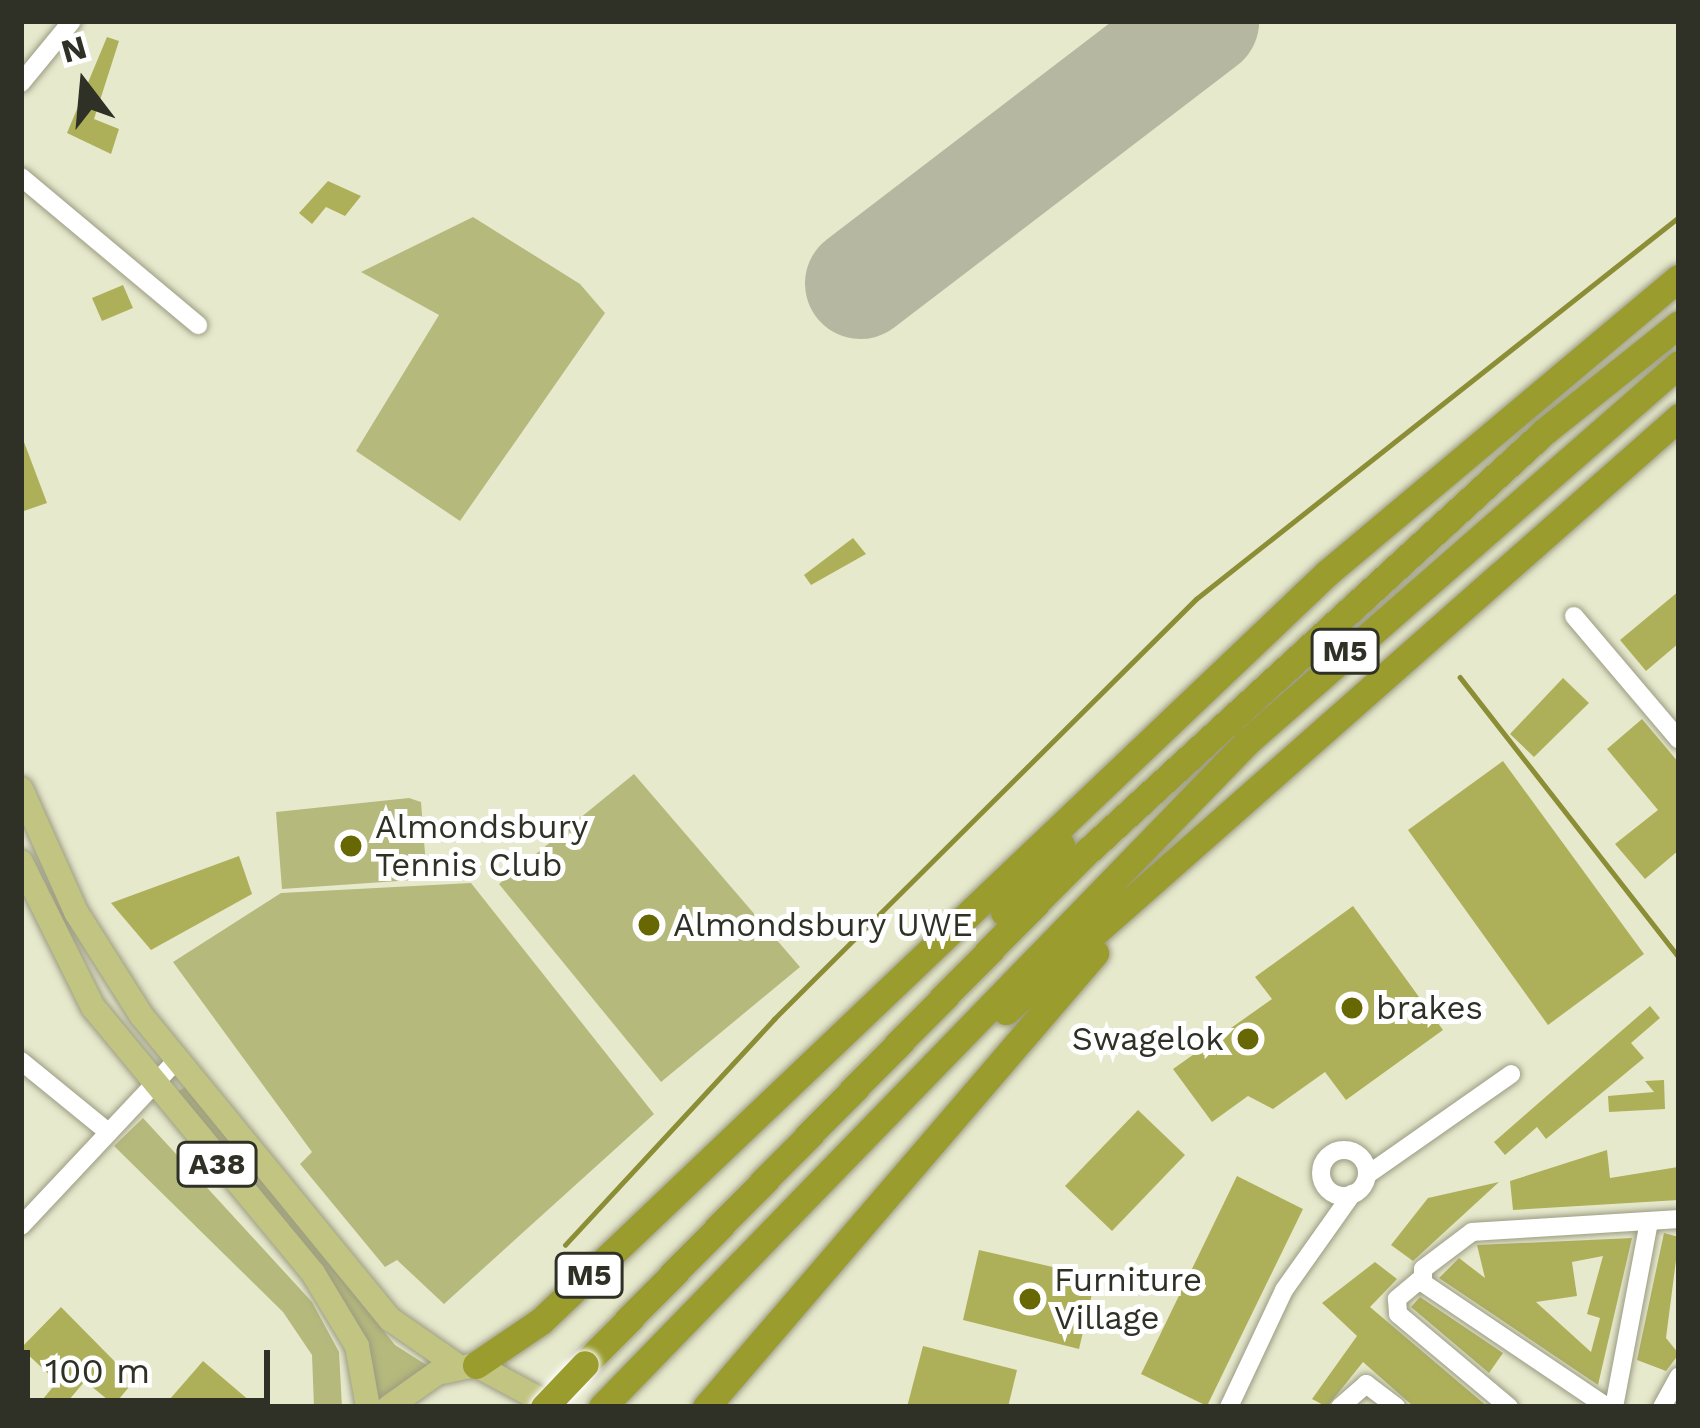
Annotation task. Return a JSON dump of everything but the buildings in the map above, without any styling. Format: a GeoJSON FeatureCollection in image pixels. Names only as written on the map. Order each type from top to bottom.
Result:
{"type":"FeatureCollection","features":[{"type":"Feature","properties":{"kind":"highway","name":"M5"},"geometry":{"type":"LineString","coordinates":[[467,1366],[541,1322],[1153,736],[1490,429],[1679,278]]}},
{"type":"Feature","properties":{"kind":"highway","name":"M5"},"geometry":{"type":"LineString","coordinates":[[544,1407],[878,1062],[1336,619],[1679,325]]}},
{"type":"Feature","properties":{"kind":"highway","name":"M5"},"geometry":{"type":"LineString","coordinates":[[608,1401],[1250,740],[1679,364]]}},
{"type":"Feature","properties":{"kind":"highway","name":"M5"},"geometry":{"type":"LineString","coordinates":[[912,1092],[1679,417]]}},
{"type":"Feature","properties":{"kind":"highway","name":"M5"},"geometry":{"type":"LineString","coordinates":[[878,1062],[1153,736]]}},
{"type":"Feature","properties":{"kind":"highway","name":"M5"},"geometry":{"type":"LineString","coordinates":[[706,1407],[1165,873]]}},
{"type":"Feature","properties":{"kind":"main road","name":"A38"},"geometry":{"type":"LineString","coordinates":[[21,789],[76,912],[179,1058],[390,1319],[467,1366]]}},
{"type":"Feature","properties":{"kind":"main road","name":"A38"},"geometry":{"type":"LineString","coordinates":[[21,862],[93,1007],[152,1086],[313,1273],[357,1346],[368,1407]]}},
{"type":"Feature","properties":{"kind":"main road"},"geometry":{"type":"LineString","coordinates":[[389,1407],[467,1366],[554,1407]]}},
{"type":"Feature","properties":{"kind":"street"},"geometry":{"type":"LineString","coordinates":[[21,83],[72,21]]}},
{"type":"Feature","properties":{"kind":"street"},"geometry":{"type":"LineString","coordinates":[[21,177],[198,326]]}},
{"type":"Feature","properties":{"kind":"street"},"geometry":{"type":"LineString","coordinates":[[1574,616],[1679,740]]}},
{"type":"Feature","properties":{"kind":"street"},"geometry":{"type":"LineString","coordinates":[[21,1226],[179,1058]]}},
{"type":"Feature","properties":{"kind":"street"},"geometry":{"type":"LineString","coordinates":[[21,1061],[108,1132]]}},
{"type":"Feature","properties":{"kind":"street"},"geometry":{"type":"LineString","coordinates":[[1229,1407],[1342,1194],[1365,1167],[1395,1156],[1511,1074]]}},
{"type":"Feature","properties":{"kind":"street"},"geometry":{"type":"LineString","coordinates":[[1342,1194],[1321,1174],[1328,1157],[1365,1167]]}},
{"type":"Feature","properties":{"kind":"street"},"geometry":{"type":"LineString","coordinates":[[1509,1407],[1398,1314],[1397,1299],[1472,1232],[1679,1219]]}},
{"type":"Feature","properties":{"kind":"street"},"geometry":{"type":"LineString","coordinates":[[1422,1278],[1611,1407],[1649,1221]]}},
{"type":"Feature","properties":{"kind":"street"},"geometry":{"type":"LineString","coordinates":[[1662,1407],[1679,1376]]}},
{"type":"Feature","properties":{"kind":"street"},"geometry":{"type":"LineString","coordinates":[[1340,1407],[1366,1384],[1396,1407]]}},
{"type":"Feature","properties":{"kind":"green space"},"geometry":{"type":"Polygon","coordinates":[[[473,217],[580,284],[605,313],[460,521],[356,451],[439,315],[361,272],[473,217]]]}},
{"type":"Feature","properties":{"kind":"green space","name":"Almondsbury UWE"},"geometry":{"type":"Polygon","coordinates":[[[634,774],[800,967],[661,1082],[499,884],[634,774]]]}},
{"type":"Feature","properties":{"kind":"green space","name":"Almondsbury Tennis Club"},"geometry":{"type":"Polygon","coordinates":[[[409,798],[421,802],[427,879],[282,889],[276,812],[409,798]]]}},
{"type":"Feature","properties":{"kind":"green space"},"geometry":{"type":"Polygon","coordinates":[[[471,883],[654,1114],[444,1304],[397,1260],[385,1267],[300,1164],[312,1152],[173,962],[281,893],[471,883]]]}},
{"type":"Feature","properties":{"kind":"green space"},"geometry":{"type":"Polygon","coordinates":[[[187,1086],[395,1345],[428,1366],[380,1405],[345,1303],[174,1094],[187,1086]]]}},
{"type":"Feature","properties":{"kind":"green space"},"geometry":{"type":"Polygon","coordinates":[[[143,1118],[312,1302],[339,1352],[342,1407],[314,1407],[312,1355],[283,1312],[114,1146],[143,1118]]]}},
{"type":"Feature","properties":{"kind":"waterway"},"geometry":{"type":"LineString","coordinates":[[565,1245],[774,1019],[1196,599],[1679,217]]}},
{"type":"Feature","properties":{"kind":"waterway"},"geometry":{"type":"LineString","coordinates":[[1460,677],[1679,957]]}},
{"type":"Feature","properties":{"kind":"runway"},"geometry":{"type":"LineString","coordinates":[[860,283],[1203,21]]}},
{"type":"Feature","properties":{"kind":"place","name":"Almondsbury Tennis Club"},"geometry":{"type":"Point","coordinates":[351,846]}},
{"type":"Feature","properties":{"kind":"place","name":"Almondsbury UWE"},"geometry":{"type":"Point","coordinates":[649,925]}},
{"type":"Feature","properties":{"kind":"place","name":"brakes"},"geometry":{"type":"Point","coordinates":[1352,1008]}},
{"type":"Feature","properties":{"kind":"place","name":"Swagelok"},"geometry":{"type":"Point","coordinates":[1248,1039]}},
{"type":"Feature","properties":{"kind":"place","name":"Furniture Village"},"geometry":{"type":"Point","coordinates":[1030,1299]}}]}
